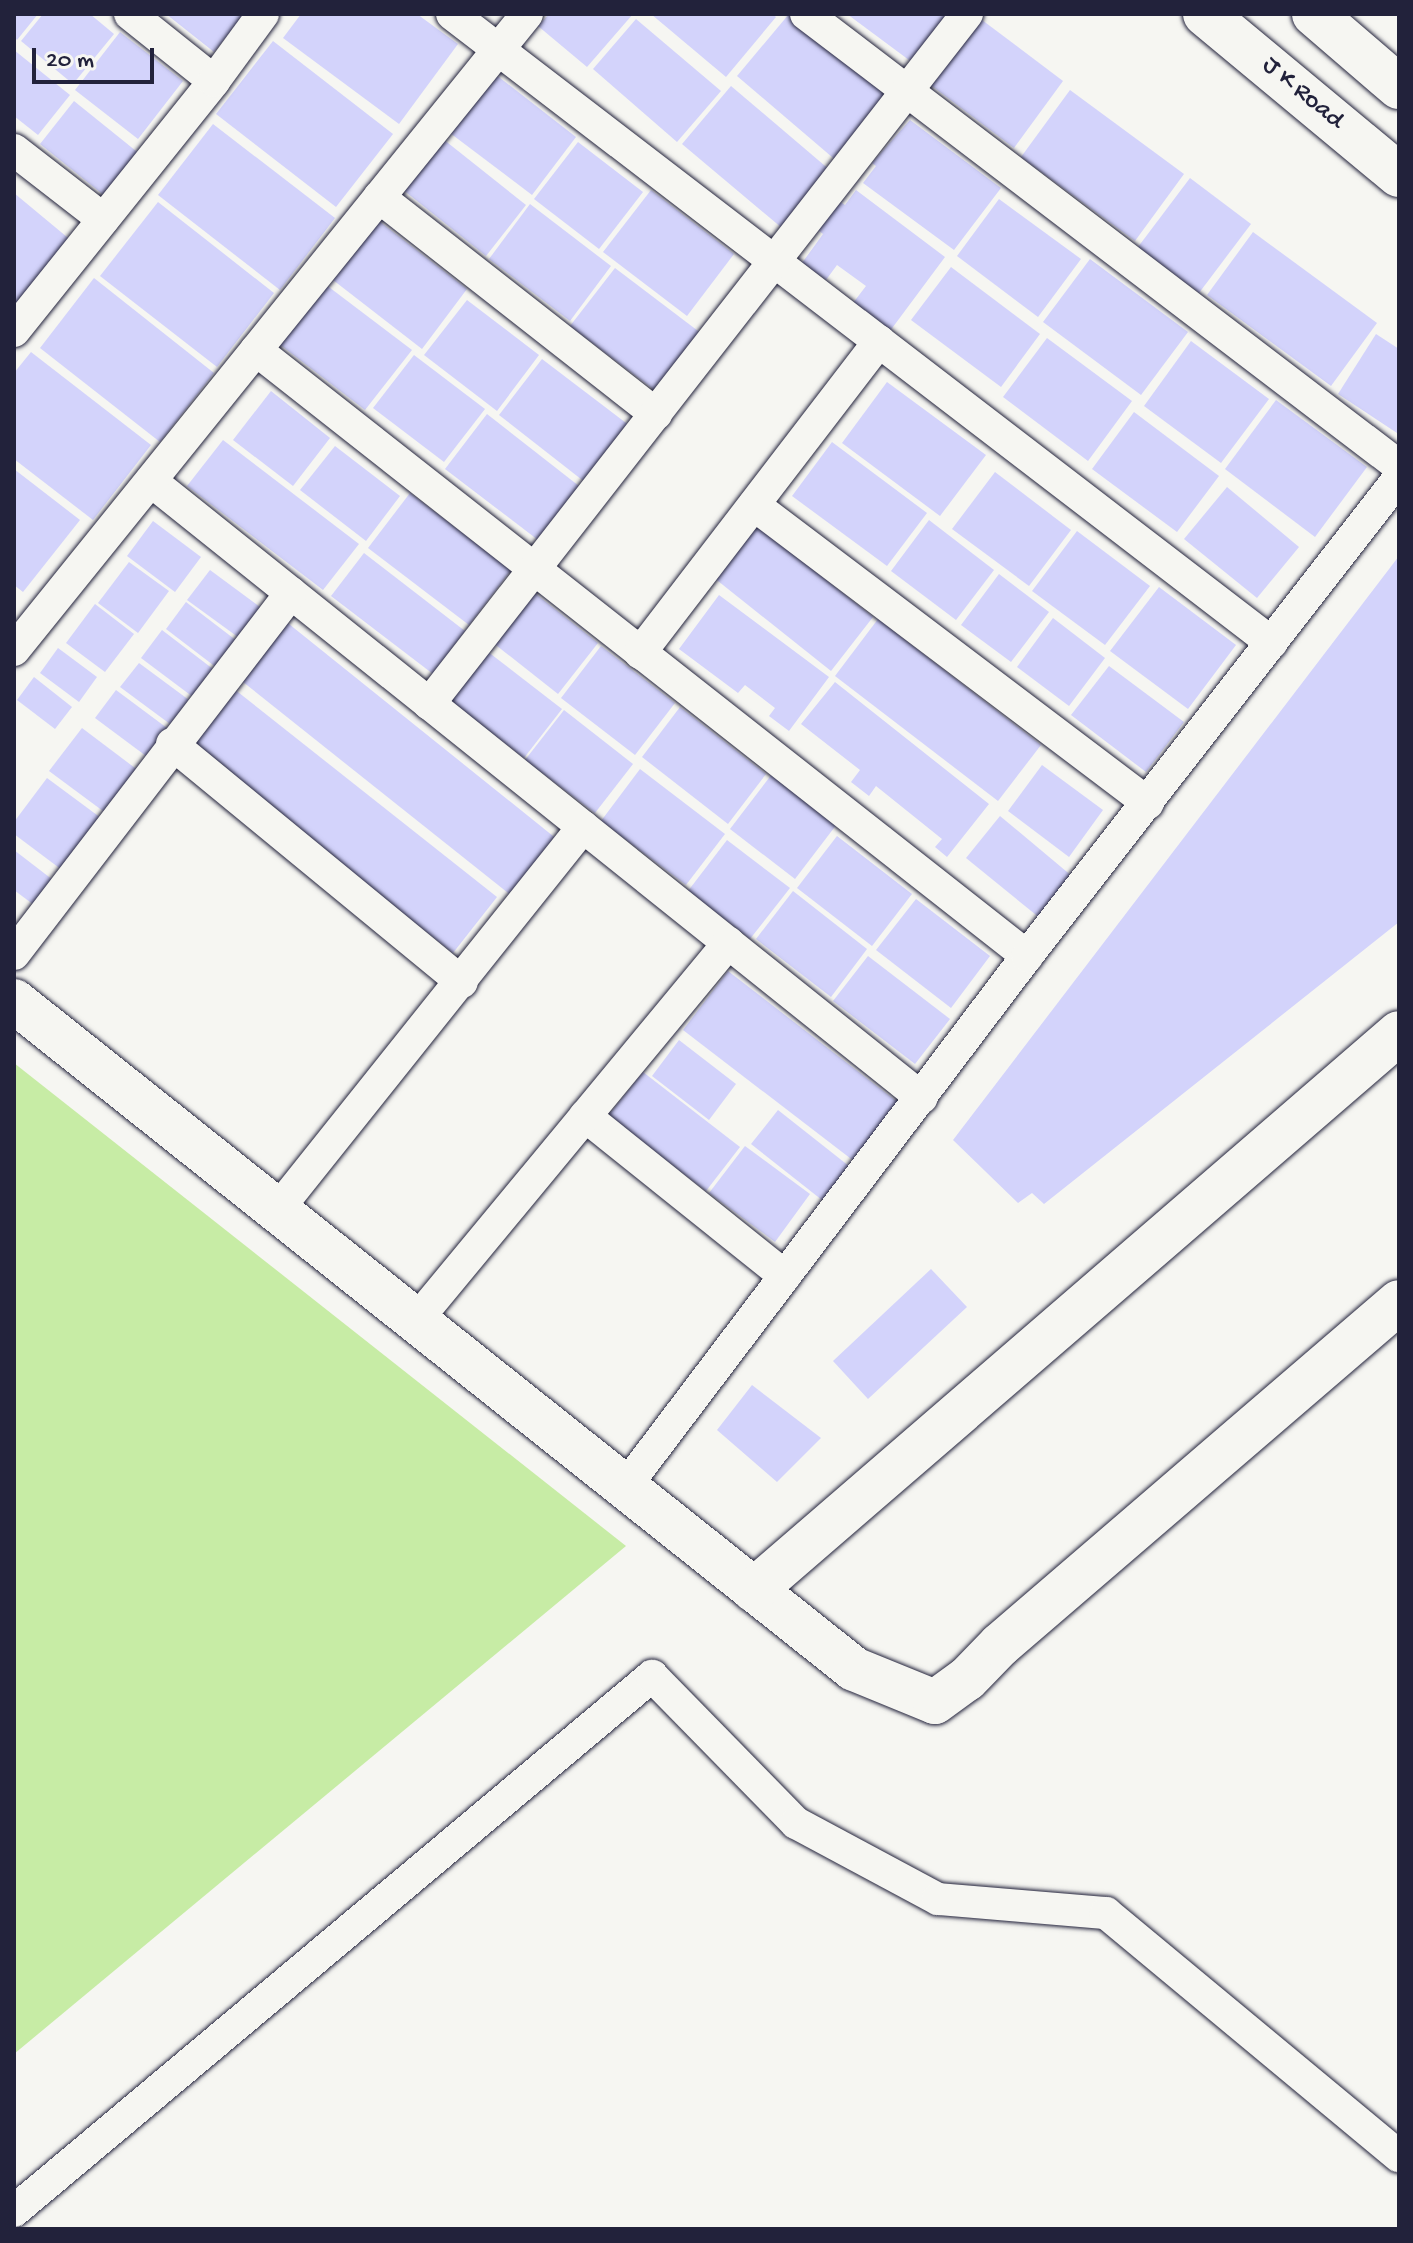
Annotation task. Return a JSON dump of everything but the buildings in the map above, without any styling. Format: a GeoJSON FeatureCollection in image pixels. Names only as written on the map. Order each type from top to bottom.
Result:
{"type":"FeatureCollection","features":[{"type":"Feature","properties":{"kind":"street"},"geometry":{"type":"LineString","coordinates":[[130,14],[214,81]]}},
{"type":"Feature","properties":{"kind":"street"},"geometry":{"type":"LineString","coordinates":[[14,331],[214,81],[263,14]]}},
{"type":"Feature","properties":{"kind":"street"},"geometry":{"type":"LineString","coordinates":[[452,14],[1272,643]]}},
{"type":"Feature","properties":{"kind":"street"},"geometry":{"type":"LineString","coordinates":[[18,638],[151,481],[527,14]]}},
{"type":"Feature","properties":{"kind":"street"},"geometry":{"type":"LineString","coordinates":[[806,14],[1399,466]]}},
{"type":"Feature","properties":{"kind":"street"},"geometry":{"type":"LineString","coordinates":[[429,704],[967,14]]}},
{"type":"Feature","properties":{"kind":"street","name":"J K Road"},"geometry":{"type":"LineString","coordinates":[[1205,14],[1399,175]]}},
{"type":"Feature","properties":{"kind":"street"},"geometry":{"type":"LineString","coordinates":[[1314,14],[1399,87]]}},
{"type":"Feature","properties":{"kind":"street"},"geometry":{"type":"LineString","coordinates":[[14,150],[103,219]]}},
{"type":"Feature","properties":{"kind":"street"},"geometry":{"type":"LineString","coordinates":[[379,197],[656,414]]}},
{"type":"Feature","properties":{"kind":"street"},"geometry":{"type":"LineString","coordinates":[[640,653],[879,341]]}},
{"type":"Feature","properties":{"kind":"street"},"geometry":{"type":"LineString","coordinates":[[256,350],[1027,956]]}},
{"type":"Feature","properties":{"kind":"street"},"geometry":{"type":"LineString","coordinates":[[638,1470],[1027,956],[1399,478]]}},
{"type":"Feature","properties":{"kind":"street"},"geometry":{"type":"LineString","coordinates":[[151,481],[922,1098]]}},
{"type":"Feature","properties":{"kind":"street"},"geometry":{"type":"LineString","coordinates":[[754,505],[1148,803]]}},
{"type":"Feature","properties":{"kind":"street"},"geometry":{"type":"LineString","coordinates":[[14,954],[172,744],[291,593]]}},
{"type":"Feature","properties":{"kind":"street"},"geometry":{"type":"LineString","coordinates":[[172,744],[462,982]]}},
{"type":"Feature","properties":{"kind":"street"},"geometry":{"type":"LineString","coordinates":[[290,1194],[583,827]]}},
{"type":"Feature","properties":{"kind":"street"},"geometry":{"type":"LineString","coordinates":[[429,1305],[728,943]]}},
{"type":"Feature","properties":{"kind":"street"},"geometry":{"type":"LineString","coordinates":[[14,974],[638,1470],[762,1582]]}},
{"type":"Feature","properties":{"kind":"street"},"geometry":{"type":"LineString","coordinates":[[14,1001],[762,1582],[914,1691],[935,1702],[967,1679],[1000,1645],[1399,1302]]}},
{"type":"Feature","properties":{"kind":"street"},"geometry":{"type":"LineString","coordinates":[[762,1582],[1399,1033]]}},
{"type":"Feature","properties":{"kind":"street"},"geometry":{"type":"LineString","coordinates":[[585,1116],[785,1276]]}},
{"type":"Feature","properties":{"kind":"street"},"geometry":{"type":"LineString","coordinates":[[14,2211],[652,1676],[796,1823],[938,1899],[1106,1913],[1399,2156]]}},
{"type":"Feature","properties":{"kind":"green space"},"geometry":{"type":"Polygon","coordinates":[[[14,1063],[626,1546],[14,2054],[14,1063]]]}}]}
